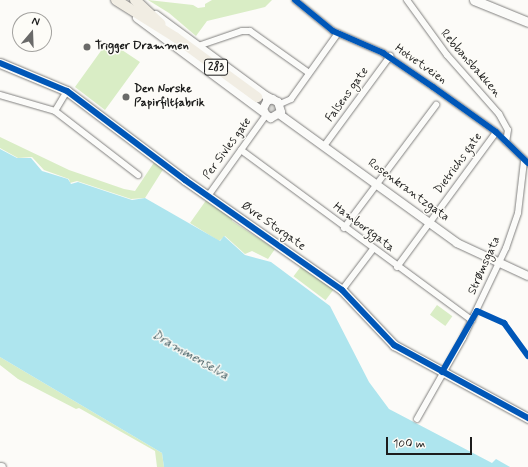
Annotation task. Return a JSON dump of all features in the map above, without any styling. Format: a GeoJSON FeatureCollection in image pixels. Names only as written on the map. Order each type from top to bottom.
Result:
{"type":"FeatureCollection","features":[{"type":"Feature","properties":{"kind":"main road"},"geometry":{"type":"LineString","coordinates":[[474,0],[528,22]]}},
{"type":"Feature","properties":{"kind":"main road","name":"283"},"geometry":{"type":"LineString","coordinates":[[119,2],[175,38],[257,97]]}},
{"type":"Feature","properties":{"kind":"main road","name":"283"},"geometry":{"type":"LineString","coordinates":[[139,3],[175,38]]}},
{"type":"Feature","properties":{"kind":"main road","name":"Øvre Storgate"},"geometry":{"type":"LineString","coordinates":[[0,63],[67,91],[208,196],[342,290],[394,345],[528,418]]}},
{"type":"Feature","properties":{"kind":"street","name":"Hotvetveien"},"geometry":{"type":"LineString","coordinates":[[295,0],[326,26],[338,33],[390,56],[496,132],[526,162]]}},
{"type":"Feature","properties":{"kind":"street","name":"Rebbansbakken"},"geometry":{"type":"LineString","coordinates":[[407,0],[413,3],[447,55],[499,114],[508,130],[506,142]]}},
{"type":"Feature","properties":{"kind":"street"},"geometry":{"type":"LineString","coordinates":[[119,2],[264,114],[271,118],[279,114],[276,102],[139,3]]}},
{"type":"Feature","properties":{"kind":"street"},"geometry":{"type":"LineString","coordinates":[[198,46],[242,31],[250,31],[309,73]]}},
{"type":"Feature","properties":{"kind":"street"},"geometry":{"type":"LineString","coordinates":[[264,114],[264,103],[291,99],[338,33]]}},
{"type":"Feature","properties":{"kind":"street","name":"Falsens gate"},"geometry":{"type":"LineString","coordinates":[[324,146],[390,56]]}},
{"type":"Feature","properties":{"kind":"street"},"geometry":{"type":"LineString","coordinates":[[55,111],[67,91]]}},
{"type":"Feature","properties":{"kind":"street"},"geometry":{"type":"LineString","coordinates":[[0,95],[55,111],[138,175]]}},
{"type":"Feature","properties":{"kind":"street"},"geometry":{"type":"LineString","coordinates":[[344,228],[436,105]]}},
{"type":"Feature","properties":{"kind":"street","name":"Per Sivles gate"},"geometry":{"type":"LineString","coordinates":[[208,196],[241,150],[264,114]]}},
{"type":"Feature","properties":{"kind":"street","name":"Rosenkrantzgata"},"geometry":{"type":"LineString","coordinates":[[279,114],[457,243],[499,264],[528,276]]}},
{"type":"Feature","properties":{"kind":"street","name":"Dietrichs gate"},"geometry":{"type":"LineString","coordinates":[[397,267],[496,132]]}},
{"type":"Feature","properties":{"kind":"street","name":"Hamborggata"},"geometry":{"type":"LineString","coordinates":[[241,150],[373,250],[472,320]]}},
{"type":"Feature","properties":{"kind":"street","name":"Strømsgata"},"geometry":{"type":"LineString","coordinates":[[417,419],[472,320],[499,264],[518,213],[526,162]]}},
{"type":"Feature","properties":{"kind":"street"},"geometry":{"type":"LineString","coordinates":[[342,290],[373,250]]}},
{"type":"Feature","properties":{"kind":"green space"},"geometry":{"type":"Polygon","coordinates":[[[148,0],[193,5],[198,8],[205,7],[205,4],[212,0],[272,0],[265,7],[207,21],[196,36],[169,13],[148,0]]]}},
{"type":"Feature","properties":{"kind":"green space"},"geometry":{"type":"Polygon","coordinates":[[[103,48],[114,55],[119,48],[140,62],[105,110],[75,87],[103,48]]]}},
{"type":"Feature","properties":{"kind":"green space"},"geometry":{"type":"Polygon","coordinates":[[[0,137],[69,170],[124,189],[135,191],[155,161],[164,168],[145,198],[131,199],[77,181],[70,183],[69,179],[44,170],[32,157],[18,158],[0,148],[0,137]]]}},
{"type":"Feature","properties":{"kind":"green space"},"geometry":{"type":"Polygon","coordinates":[[[207,199],[232,217],[232,221],[275,249],[268,259],[252,251],[245,254],[225,236],[219,241],[190,223],[207,199]]]}},
{"type":"Feature","properties":{"kind":"green space"},"geometry":{"type":"Polygon","coordinates":[[[302,265],[334,289],[326,300],[294,276],[302,265]]]}},
{"type":"Feature","properties":{"kind":"green space"},"geometry":{"type":"Polygon","coordinates":[[[437,305],[452,316],[445,326],[430,315],[437,305]]]}},
{"type":"Feature","properties":{"kind":"green space"},"geometry":{"type":"Polygon","coordinates":[[[0,357],[162,453],[164,467],[157,467],[155,451],[79,408],[76,409],[18,379],[0,365],[0,357]]]}},
{"type":"Feature","properties":{"kind":"water","name":"Drammenselva"},"geometry":{"type":"Polygon","coordinates":[[[0,149],[17,158],[31,158],[42,171],[68,179],[71,184],[78,182],[132,200],[145,198],[220,241],[224,236],[245,255],[271,262],[330,306],[369,382],[389,409],[492,463],[496,459],[510,467],[164,467],[162,453],[0,357],[0,149]]]}},
{"type":"Feature","properties":{"kind":"tunnel"},"geometry":{"type":"LineString","coordinates":[[257,97],[285,118]]}},
{"type":"Feature","properties":{"kind":"cycle path"},"geometry":{"type":"LineString","coordinates":[[295,0],[333,31],[383,53],[433,87],[496,132],[528,163]]}},
{"type":"Feature","properties":{"kind":"cycle path"},"geometry":{"type":"LineString","coordinates":[[0,63],[67,91],[185,180],[342,290],[394,345],[528,418]]}},
{"type":"Feature","properties":{"kind":"cycle path"},"geometry":{"type":"LineString","coordinates":[[442,372],[477,311],[504,323],[528,356]]}},
{"type":"Feature","properties":{"kind":"place","name":"Trigger Drammen"},"geometry":{"type":"Point","coordinates":[87,47]}},
{"type":"Feature","properties":{"kind":"place","name":"Den Norske Papirfiltfabrik"},"geometry":{"type":"Point","coordinates":[126,97]}}]}
